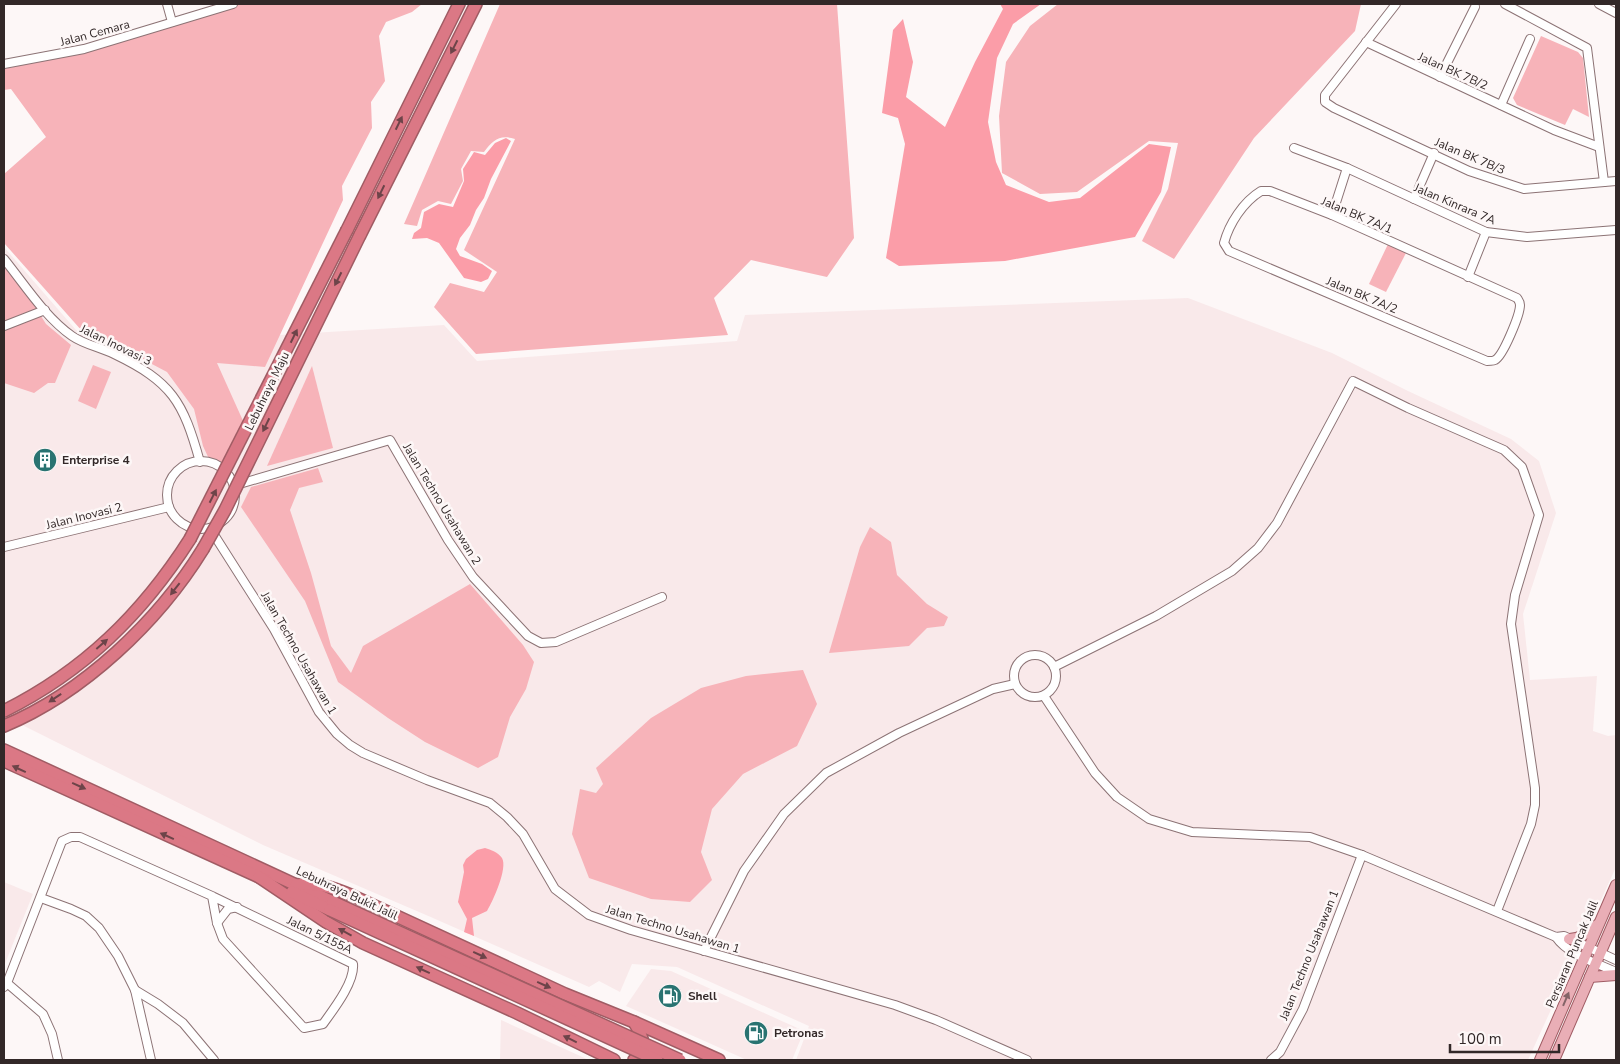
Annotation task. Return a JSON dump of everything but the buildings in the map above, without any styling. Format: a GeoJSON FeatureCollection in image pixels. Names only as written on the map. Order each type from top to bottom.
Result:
{"type":"FeatureCollection","features":[{"type":"Feature","properties":{"kind":"highway","name":"Lebuhraya Maju"},"geometry":{"type":"LineString","coordinates":[[4,711],[56,681],[111,637],[144,603],[177,560],[209,504],[459,4]]}},
{"type":"Feature","properties":{"kind":"highway","name":"Lebuhraya Maju"},"geometry":{"type":"LineString","coordinates":[[4,726],[44,706],[97,668],[147,622],[188,572],[225,510],[476,4]]}},
{"type":"Feature","properties":{"kind":"highway","name":"Lebuhraya Bukit Jalil"},"geometry":{"type":"LineString","coordinates":[[4,750],[296,884],[331,906],[659,1059]]}},
{"type":"Feature","properties":{"kind":"highway","name":"Lebuhraya Bukit Jalil"},"geometry":{"type":"LineString","coordinates":[[4,761],[259,877],[331,906],[680,1060]]}},
{"type":"Feature","properties":{"kind":"highway"},"geometry":{"type":"LineString","coordinates":[[259,877],[326,922],[363,943],[517,1013],[614,1060]]}},
{"type":"Feature","properties":{"kind":"highway"},"geometry":{"type":"LineString","coordinates":[[296,884],[310,883],[329,886],[565,994],[719,1060]]}},
{"type":"Feature","properties":{"kind":"highway"},"geometry":{"type":"LineString","coordinates":[[634,1022],[640,1033],[642,1045],[641,1053],[634,1060]]}},
{"type":"Feature","properties":{"kind":"highway"},"geometry":{"type":"LineString","coordinates":[[659,1059],[693,1049]]}},
{"type":"Feature","properties":{"kind":"main road","name":"Persiaran Puncak Jalil"},"geometry":{"type":"LineString","coordinates":[[1540,1060],[1616,885]]}},
{"type":"Feature","properties":{"kind":"main road","name":"Persiaran Puncak Jalil"},"geometry":{"type":"LineString","coordinates":[[1554,1060],[1616,917]]}},
{"type":"Feature","properties":{"kind":"main road"},"geometry":{"type":"LineString","coordinates":[[1570,938],[1576,939],[1585,935],[1599,924]]}},
{"type":"Feature","properties":{"kind":"main road"},"geometry":{"type":"LineString","coordinates":[[1590,977],[1616,974]]}},
{"type":"Feature","properties":{"kind":"main road"},"geometry":{"type":"LineString","coordinates":[[655,1031],[658,1040],[659,1059]]}},
{"type":"Feature","properties":{"kind":"main road"},"geometry":{"type":"LineString","coordinates":[[659,1059],[670,1044],[681,1043]]}},
{"type":"Feature","properties":{"kind":"street"},"geometry":{"type":"LineString","coordinates":[[167,4],[172,22]]}},
{"type":"Feature","properties":{"kind":"street","name":"Jalan Cemara"},"geometry":{"type":"LineString","coordinates":[[4,64],[84,49],[233,4]]}},
{"type":"Feature","properties":{"kind":"street"},"geometry":{"type":"LineString","coordinates":[[1366,42],[1396,4]]}},
{"type":"Feature","properties":{"kind":"street"},"geometry":{"type":"LineString","coordinates":[[1507,4],[1587,48],[1604,182]]}},
{"type":"Feature","properties":{"kind":"street"},"geometry":{"type":"LineString","coordinates":[[1599,4],[1616,13]]}},
{"type":"Feature","properties":{"kind":"street"},"geometry":{"type":"LineString","coordinates":[[1603,4],[1616,8]]}},
{"type":"Feature","properties":{"kind":"street"},"geometry":{"type":"LineString","coordinates":[[1440,77],[1475,8]]}},
{"type":"Feature","properties":{"kind":"street"},"geometry":{"type":"LineString","coordinates":[[1501,105],[1530,39]]}},
{"type":"Feature","properties":{"kind":"street","name":"Jalan BK 7B/2"},"geometry":{"type":"LineString","coordinates":[[1366,42],[1554,130],[1599,147]]}},
{"type":"Feature","properties":{"kind":"street","name":"Jalan BK 7B/3"},"geometry":{"type":"LineString","coordinates":[[1366,42],[1325,95],[1326,102],[1334,108],[1434,153],[1469,171],[1524,189],[1544,189],[1616,181]]}},
{"type":"Feature","properties":{"kind":"street","name":"Jalan Kinrara 7A"},"geometry":{"type":"LineString","coordinates":[[1294,148],[1347,168],[1486,232],[1504,236],[1527,237],[1616,230]]}},
{"type":"Feature","properties":{"kind":"street"},"geometry":{"type":"LineString","coordinates":[[1414,199],[1434,153]]}},
{"type":"Feature","properties":{"kind":"street"},"geometry":{"type":"LineString","coordinates":[[1332,215],[1347,168]]}},
{"type":"Feature","properties":{"kind":"street","name":"Jalan BK 7A/1"},"geometry":{"type":"LineString","coordinates":[[1228,251],[1224,243],[1228,229],[1245,206],[1261,191],[1270,191],[1332,215],[1512,295]]}},
{"type":"Feature","properties":{"kind":"street"},"geometry":{"type":"LineString","coordinates":[[1468,277],[1486,232]]}},
{"type":"Feature","properties":{"kind":"street","name":"Jalan BK 7A/2"},"geometry":{"type":"LineString","coordinates":[[1228,251],[1487,361],[1494,361],[1499,357],[1514,326],[1520,306],[1517,298],[1512,295]]}},
{"type":"Feature","properties":{"kind":"street","name":"Jalan Inovasi 3"},"geometry":{"type":"LineString","coordinates":[[4,259],[44,310],[74,338],[112,353],[135,365],[165,386],[175,397],[185,416],[200,462]]}},
{"type":"Feature","properties":{"kind":"street"},"geometry":{"type":"LineString","coordinates":[[4,326],[44,310]]}},
{"type":"Feature","properties":{"kind":"street"},"geometry":{"type":"LineString","coordinates":[[1054,667],[1156,616],[1232,571],[1258,548],[1277,523],[1353,382],[1504,450],[1522,467],[1539,515],[1515,595],[1510,624],[1536,788],[1532,824],[1497,911]]}},
{"type":"Feature","properties":{"kind":"street","name":"Jalan Techno Usahawan 2"},"geometry":{"type":"LineString","coordinates":[[234,485],[390,440],[448,540],[473,577],[528,636],[541,643],[556,642],[662,597]]}},
{"type":"Feature","properties":{"kind":"street"},"geometry":{"type":"LineString","coordinates":[[200,462],[214,464],[221,468],[234,485],[235,494],[231,512],[218,524],[210,528],[200,529],[190,527],[174,516],[169,507],[167,493],[171,479],[180,469],[186,465],[200,462]]}},
{"type":"Feature","properties":{"kind":"street","name":"Jalan Inovasi 2"},"geometry":{"type":"LineString","coordinates":[[4,547],[169,507]]}},
{"type":"Feature","properties":{"kind":"street","name":"Jalan Techno Usahawan 1"},"geometry":{"type":"LineString","coordinates":[[210,528],[274,629],[319,712],[337,734],[363,753],[427,780],[490,803],[523,834],[555,889],[589,916],[617,926],[895,1005],[936,1020],[1027,1060]]}},
{"type":"Feature","properties":{"kind":"street"},"geometry":{"type":"LineString","coordinates":[[1038,655],[1044,657],[1054,667],[1056,681],[1044,696],[1030,697],[1019,690],[1015,684],[1014,677],[1018,663],[1030,656],[1038,655]]}},
{"type":"Feature","properties":{"kind":"street"},"geometry":{"type":"LineString","coordinates":[[704,951],[744,871],[784,814],[826,773],[899,733],[993,689],[1015,684]]}},
{"type":"Feature","properties":{"kind":"street"},"geometry":{"type":"LineString","coordinates":[[1044,696],[1095,773],[1117,797],[1149,819],[1192,832],[1310,837],[1362,855],[1556,937],[1564,936],[1570,938],[1616,960]]}},
{"type":"Feature","properties":{"kind":"street","name":"Jalan 5/155A"},"geometry":{"type":"LineString","coordinates":[[5,985],[62,841],[71,837],[80,837],[212,896],[236,907],[353,964],[354,971],[339,1001],[323,1024],[304,1028],[223,940],[217,923],[212,896]]}},
{"type":"Feature","properties":{"kind":"street","name":"Jalan Techno Usahawan 1"},"geometry":{"type":"LineString","coordinates":[[1271,1060],[1280,1052],[1303,1009],[1362,855]]}},
{"type":"Feature","properties":{"kind":"street"},"geometry":{"type":"LineString","coordinates":[[41,898],[86,916],[99,928],[118,956],[135,990],[151,1060]]}},
{"type":"Feature","properties":{"kind":"street"},"geometry":{"type":"LineString","coordinates":[[217,923],[228,909],[236,907]]}},
{"type":"Feature","properties":{"kind":"street"},"geometry":{"type":"LineString","coordinates":[[1556,937],[1560,944],[1616,974]]}},
{"type":"Feature","properties":{"kind":"street"},"geometry":{"type":"LineString","coordinates":[[5,985],[43,1014],[52,1034],[58,1060]]}},
{"type":"Feature","properties":{"kind":"street"},"geometry":{"type":"LineString","coordinates":[[135,990],[183,1023],[214,1060]]}},
{"type":"Feature","properties":{"kind":"shaded area"},"geometry":{"type":"Polygon","coordinates":[[[241,4],[422,4],[412,12],[386,22],[379,36],[385,81],[371,102],[372,128],[342,186],[343,200],[265,367],[217,363],[244,423],[222,464],[209,459],[203,446],[194,409],[167,372],[114,344],[82,331],[4,243],[4,174],[46,137],[11,89],[4,90],[4,69],[241,4]]]}},
{"type":"Feature","properties":{"kind":"shaded area"},"geometry":{"type":"Polygon","coordinates":[[[500,4],[837,4],[854,238],[827,277],[751,260],[714,298],[728,335],[476,354],[434,307],[450,283],[484,292],[497,272],[464,250],[515,139],[505,137],[497,139],[484,152],[471,151],[461,169],[463,181],[451,204],[438,201],[422,210],[417,226],[404,224],[500,4]]]}},
{"type":"Feature","properties":{"kind":"shaded area"},"geometry":{"type":"Polygon","coordinates":[[[1000,4],[1041,4],[1013,24],[997,58],[988,122],[996,162],[1006,185],[1049,202],[1080,198],[1149,144],[1171,147],[1161,192],[1135,237],[1005,261],[899,266],[886,258],[905,144],[898,118],[882,113],[893,30],[903,19],[913,62],[906,97],[945,127],[975,62],[1003,9],[1000,4]]]}},
{"type":"Feature","properties":{"kind":"shaded area"},"geometry":{"type":"Polygon","coordinates":[[[1058,4],[1361,4],[1355,31],[1254,138],[1174,259],[1142,241],[1168,189],[1178,143],[1149,141],[1077,192],[1040,194],[1002,173],[999,116],[1006,62],[1030,26],[1058,4]]]}},
{"type":"Feature","properties":{"kind":"shaded area"},"geometry":{"type":"Polygon","coordinates":[[[1541,36],[1578,52],[1583,58],[1589,117],[1573,109],[1565,125],[1517,105],[1513,98],[1541,36]]]}},
{"type":"Feature","properties":{"kind":"shaded area"},"geometry":{"type":"Polygon","coordinates":[[[506,138],[511,141],[491,179],[484,198],[476,210],[470,225],[460,238],[456,249],[460,256],[482,264],[492,271],[488,279],[481,282],[464,278],[439,243],[427,238],[412,239],[414,233],[421,228],[424,212],[439,204],[453,207],[464,181],[463,169],[474,152],[485,155],[495,143],[506,138]]]}},
{"type":"Feature","properties":{"kind":"shaded area"},"geometry":{"type":"Polygon","coordinates":[[[1389,242],[1407,251],[1386,292],[1369,284],[1389,242]]]}},
{"type":"Feature","properties":{"kind":"shaded area"},"geometry":{"type":"Polygon","coordinates":[[[4,247],[76,330],[230,338],[444,325],[477,361],[737,341],[745,315],[1188,298],[1332,353],[1511,439],[1539,461],[1556,513],[1523,614],[1530,680],[1597,676],[1593,731],[1608,736],[1616,735],[1616,867],[1528,1060],[796,1060],[809,1026],[677,967],[632,964],[620,992],[599,981],[589,987],[263,845],[4,716],[4,247]]]}},
{"type":"Feature","properties":{"kind":"shaded area"},"geometry":{"type":"Polygon","coordinates":[[[4,266],[24,289],[46,324],[71,345],[55,383],[48,383],[34,393],[4,383],[4,266]]]}},
{"type":"Feature","properties":{"kind":"shaded area"},"geometry":{"type":"Polygon","coordinates":[[[93,365],[111,372],[96,409],[78,401],[93,365]]]}},
{"type":"Feature","properties":{"kind":"shaded area"},"geometry":{"type":"Polygon","coordinates":[[[312,366],[333,448],[267,466],[312,366]]]}},
{"type":"Feature","properties":{"kind":"shaded area"},"geometry":{"type":"Polygon","coordinates":[[[318,468],[323,482],[299,488],[290,510],[311,573],[331,646],[351,673],[363,646],[470,584],[523,645],[534,662],[526,689],[510,717],[498,757],[478,768],[425,742],[338,682],[305,601],[241,507],[251,487],[318,468]]]}},
{"type":"Feature","properties":{"kind":"shaded area"},"geometry":{"type":"Polygon","coordinates":[[[870,527],[891,542],[897,575],[927,604],[948,617],[944,626],[927,628],[909,646],[829,653],[860,547],[870,527]]]}},
{"type":"Feature","properties":{"kind":"shaded area"},"geometry":{"type":"Polygon","coordinates":[[[803,670],[817,704],[797,746],[743,774],[712,809],[701,852],[712,880],[690,902],[651,899],[589,878],[572,834],[580,789],[596,793],[603,784],[596,768],[651,718],[701,688],[746,676],[803,670]]]}},
{"type":"Feature","properties":{"kind":"shaded area"},"geometry":{"type":"Polygon","coordinates":[[[485,848],[502,858],[503,869],[496,892],[487,911],[472,918],[474,936],[464,932],[467,919],[458,902],[464,872],[463,865],[466,859],[477,850],[485,848]]]}},
{"type":"Feature","properties":{"kind":"shaded area"},"geometry":{"type":"Polygon","coordinates":[[[4,882],[33,894],[4,966],[4,882]]]}},
{"type":"Feature","properties":{"kind":"shaded area"},"geometry":{"type":"Polygon","coordinates":[[[651,969],[671,971],[804,1031],[792,1060],[747,1060],[626,1006],[651,969]]]}},
{"type":"Feature","properties":{"kind":"shaded area"},"geometry":{"type":"Polygon","coordinates":[[[501,1020],[589,1060],[500,1060],[501,1020]]]}},
{"type":"Feature","properties":{"kind":"place","name":"Enterprise 4"},"geometry":{"type":"Point","coordinates":[45,460]}},
{"type":"Feature","properties":{"kind":"place","name":"Shell"},"geometry":{"type":"Point","coordinates":[670,996]}},
{"type":"Feature","properties":{"kind":"place","name":"Petronas"},"geometry":{"type":"Point","coordinates":[756,1033]}}]}
